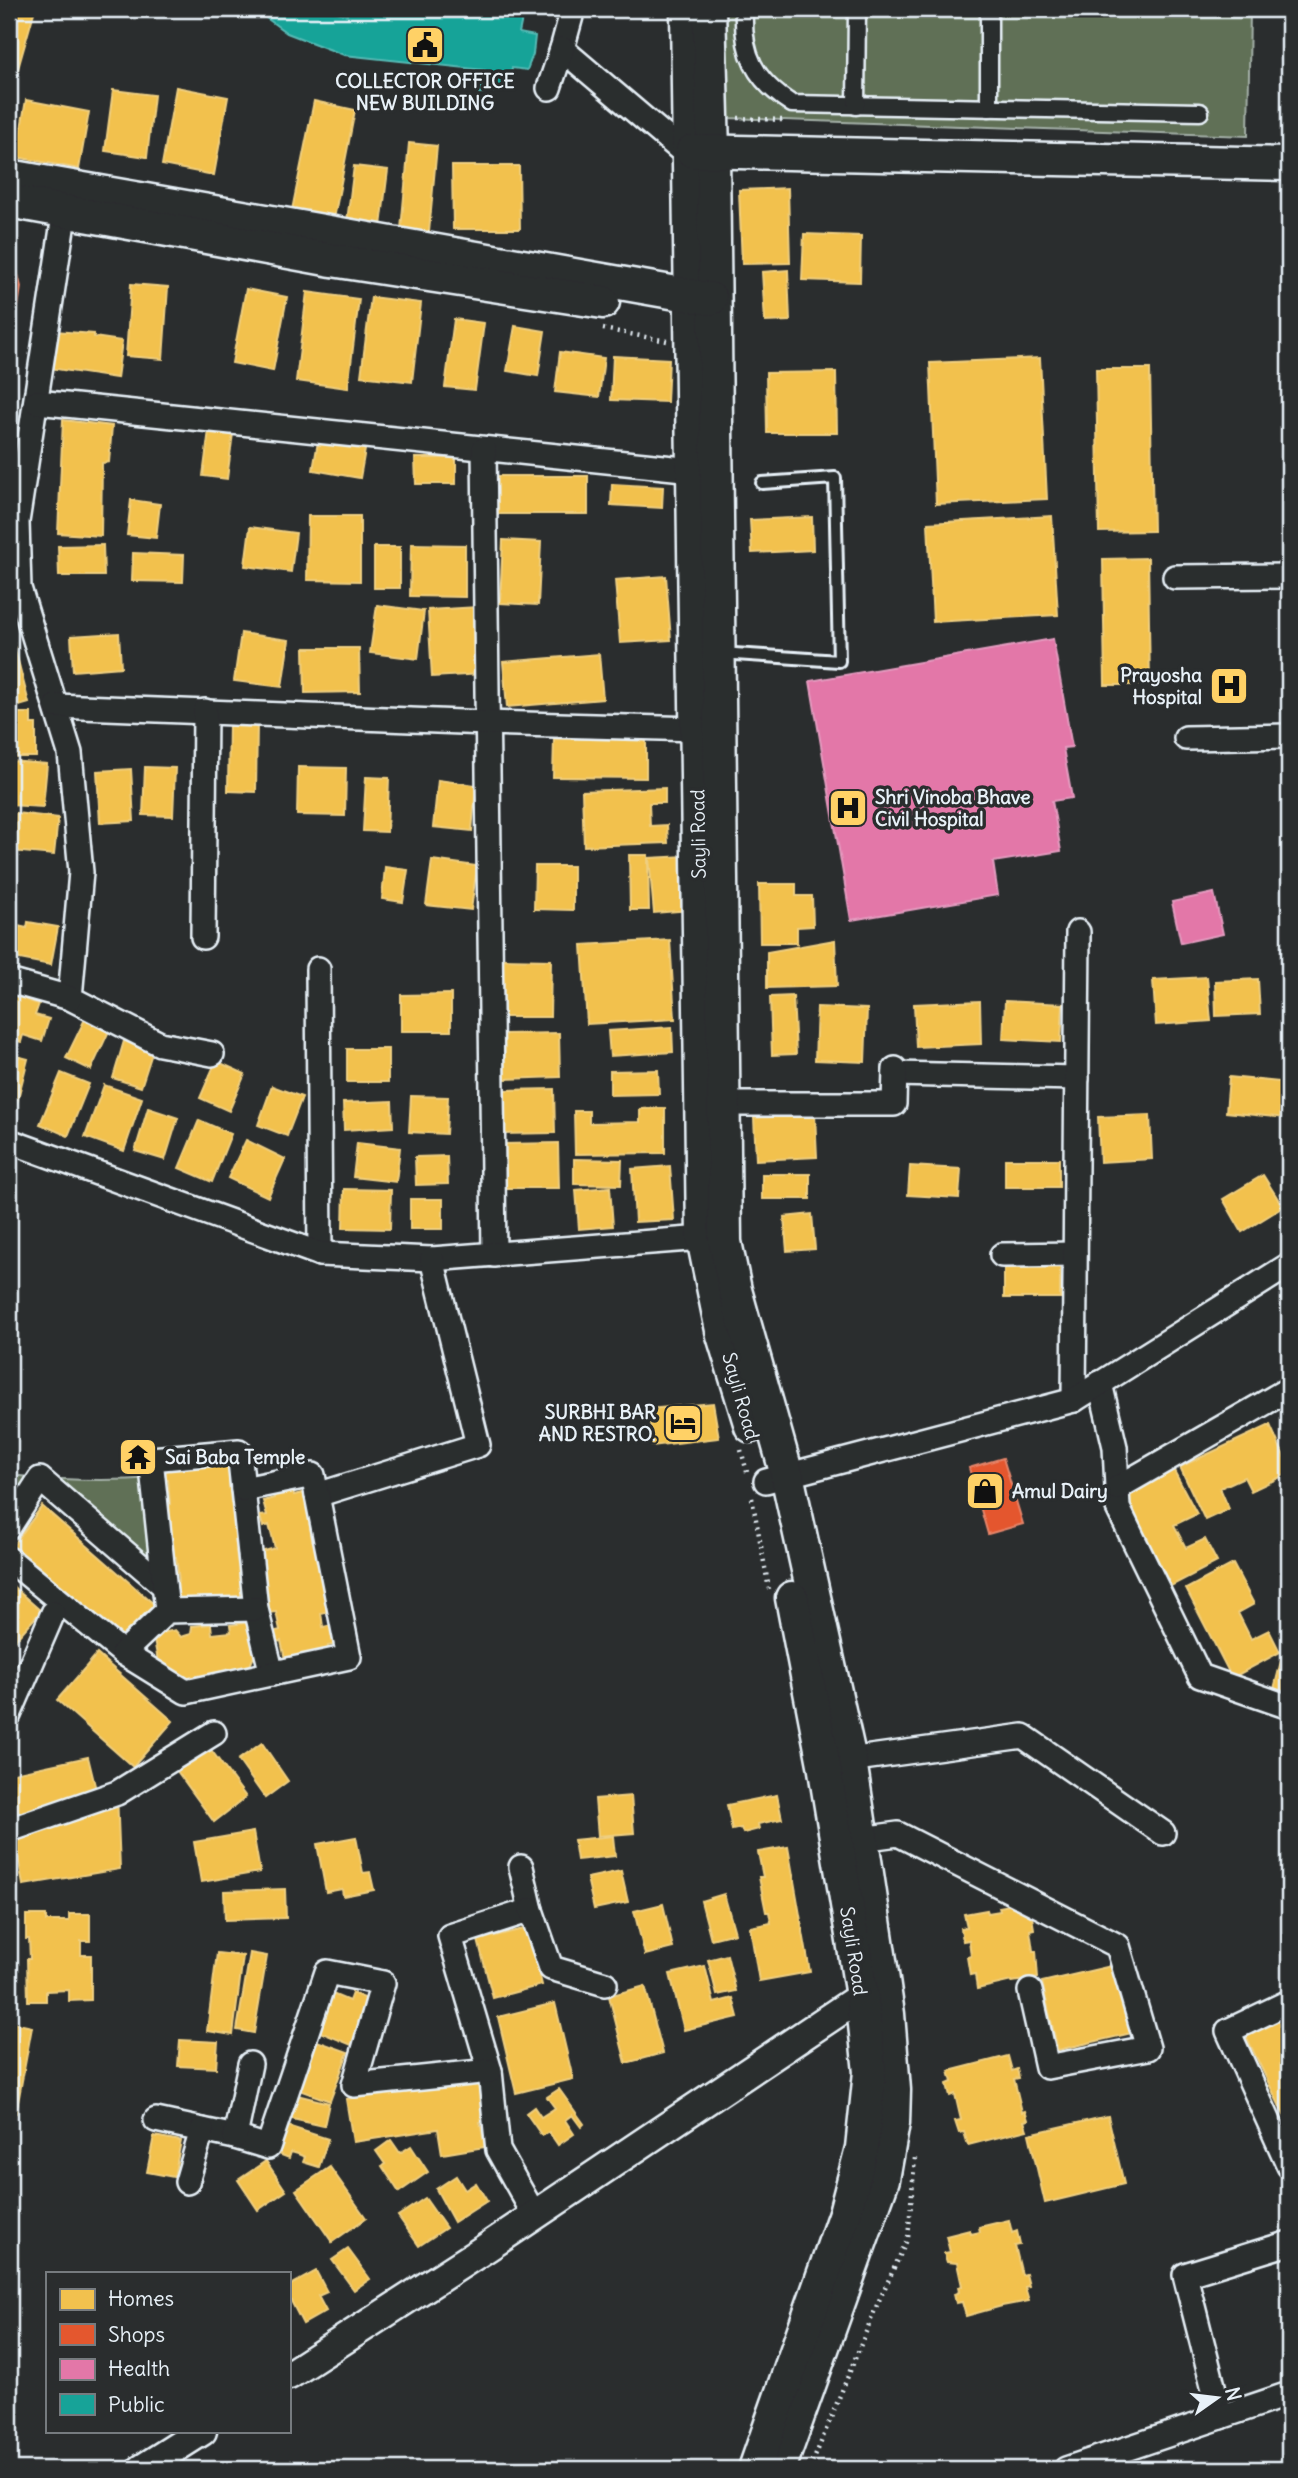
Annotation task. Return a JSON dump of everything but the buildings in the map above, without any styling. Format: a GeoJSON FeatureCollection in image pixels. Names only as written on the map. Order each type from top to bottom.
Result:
{"type":"FeatureCollection","features":[{"type":"Feature","properties":{"kind":"main road"},"geometry":{"type":"LineString","coordinates":[[687,9],[702,152]]}},
{"type":"Feature","properties":{"kind":"main road"},"geometry":{"type":"LineString","coordinates":[[709,9],[702,152],[713,1104],[725,1241],[764,1484]]}},
{"type":"Feature","properties":{"kind":"main road"},"geometry":{"type":"LineString","coordinates":[[702,152],[1289,164]]}},
{"type":"Feature","properties":{"kind":"main road"},"geometry":{"type":"LineString","coordinates":[[9,176],[67,199]]}},
{"type":"Feature","properties":{"kind":"main road"},"geometry":{"type":"LineString","coordinates":[[9,201],[67,199],[703,308]]}},
{"type":"Feature","properties":{"kind":"main road","name":"Sayli Road"},"geometry":{"type":"LineString","coordinates":[[703,308],[693,470],[708,652],[697,729],[713,1104],[703,1238],[723,1335],[837,1762],[849,1841],[870,2072],[862,2148],[845,2213],[755,2469]]}},
{"type":"Feature","properties":{"kind":"main road"},"geometry":{"type":"LineString","coordinates":[[779,2469],[874,2210],[883,2179],[893,2123],[894,2090],[888,2014],[849,1841]]}},
{"type":"Feature","properties":{"kind":"street"},"geometry":{"type":"LineString","coordinates":[[549,88],[573,9]]}},
{"type":"Feature","properties":{"kind":"street"},"geometry":{"type":"LineString","coordinates":[[744,9],[744,39],[758,75],[771,91],[792,104],[1200,112]]}},
{"type":"Feature","properties":{"kind":"street"},"geometry":{"type":"LineString","coordinates":[[856,106],[857,9]]}},
{"type":"Feature","properties":{"kind":"street"},"geometry":{"type":"LineString","coordinates":[[989,9],[989,108]]}},
{"type":"Feature","properties":{"kind":"street"},"geometry":{"type":"LineString","coordinates":[[562,49],[681,150],[702,152]]}},
{"type":"Feature","properties":{"kind":"street"},"geometry":{"type":"LineString","coordinates":[[67,199],[37,402],[16,475],[14,576],[70,753],[82,872],[70,998]]}},
{"type":"Feature","properties":{"kind":"street"},"geometry":{"type":"LineString","coordinates":[[37,402],[693,470]]}},
{"type":"Feature","properties":{"kind":"street"},"geometry":{"type":"LineString","coordinates":[[484,449],[494,1255]]}},
{"type":"Feature","properties":{"kind":"street"},"geometry":{"type":"LineString","coordinates":[[1175,577],[1289,576]]}},
{"type":"Feature","properties":{"kind":"street"},"geometry":{"type":"LineString","coordinates":[[56,706],[697,729]]}},
{"type":"Feature","properties":{"kind":"street"},"geometry":{"type":"LineString","coordinates":[[203,937],[205,711]]}},
{"type":"Feature","properties":{"kind":"street"},"geometry":{"type":"LineString","coordinates":[[1186,738],[1289,736]]}},
{"type":"Feature","properties":{"kind":"street"},"geometry":{"type":"LineString","coordinates":[[1074,1399],[1078,932]]}},
{"type":"Feature","properties":{"kind":"street"},"geometry":{"type":"LineString","coordinates":[[318,969],[320,1254]]}},
{"type":"Feature","properties":{"kind":"street"},"geometry":{"type":"LineString","coordinates":[[9,981],[70,998],[160,1044],[212,1054]]}},
{"type":"Feature","properties":{"kind":"street"},"geometry":{"type":"LineString","coordinates":[[713,1104],[894,1104],[895,1072],[1077,1078]]}},
{"type":"Feature","properties":{"kind":"street"},"geometry":{"type":"LineString","coordinates":[[9,1141],[320,1254],[432,1259],[703,1238]]}},
{"type":"Feature","properties":{"kind":"street"},"geometry":{"type":"LineString","coordinates":[[1002,1255],[1075,1254]]}},
{"type":"Feature","properties":{"kind":"street"},"geometry":{"type":"LineString","coordinates":[[317,1494],[478,1445],[432,1259]]}},
{"type":"Feature","properties":{"kind":"street"},"geometry":{"type":"LineString","coordinates":[[764,1484],[1074,1399],[1289,1265]]}},
{"type":"Feature","properties":{"kind":"street"},"geometry":{"type":"LineString","coordinates":[[1100,1383],[1115,1447],[1118,1507],[1200,1676],[1289,1707]]}},
{"type":"Feature","properties":{"kind":"street"},"geometry":{"type":"LineString","coordinates":[[1117,1488],[1289,1389]]}},
{"type":"Feature","properties":{"kind":"street"},"geometry":{"type":"LineString","coordinates":[[167,1611],[151,1459],[239,1451],[256,1609],[272,1674]]}},
{"type":"Feature","properties":{"kind":"street"},"geometry":{"type":"LineString","coordinates":[[9,1559],[123,1653],[186,1692],[349,1657],[313,1475],[243,1489]]}},
{"type":"Feature","properties":{"kind":"street"},"geometry":{"type":"LineString","coordinates":[[9,1527],[40,1479],[164,1586]]}},
{"type":"Feature","properties":{"kind":"street"},"geometry":{"type":"LineString","coordinates":[[123,1653],[167,1611],[256,1609]]}},
{"type":"Feature","properties":{"kind":"street"},"geometry":{"type":"LineString","coordinates":[[9,1715],[52,1613]]}},
{"type":"Feature","properties":{"kind":"street"},"geometry":{"type":"LineString","coordinates":[[9,1830],[117,1793],[214,1733]]}},
{"type":"Feature","properties":{"kind":"street"},"geometry":{"type":"LineString","coordinates":[[837,1762],[1023,1736],[1163,1833]]}},
{"type":"Feature","properties":{"kind":"street"},"geometry":{"type":"LineString","coordinates":[[849,1841],[898,1834],[1118,1946],[1148,2048],[1047,2067],[1030,1991]]}},
{"type":"Feature","properties":{"kind":"street"},"geometry":{"type":"LineString","coordinates":[[521,1867],[531,1910],[551,1968],[605,1984]]}},
{"type":"Feature","properties":{"kind":"street"},"geometry":{"type":"LineString","coordinates":[[531,1910],[450,1936],[490,2071],[498,2150],[535,2216]]}},
{"type":"Feature","properties":{"kind":"street"},"geometry":{"type":"LineString","coordinates":[[156,2120],[268,2147],[327,1972],[383,1983],[354,2085],[490,2071]]}},
{"type":"Feature","properties":{"kind":"street"},"geometry":{"type":"LineString","coordinates":[[290,2374],[535,2216],[862,1996]]}},
{"type":"Feature","properties":{"kind":"street"},"geometry":{"type":"LineString","coordinates":[[1289,2002],[1228,2031],[1284,2141],[1289,2166]]}},
{"type":"Feature","properties":{"kind":"street"},"geometry":{"type":"LineString","coordinates":[[235,2137],[250,2064]]}},
{"type":"Feature","properties":{"kind":"street"},"geometry":{"type":"LineString","coordinates":[[187,2182],[202,2130]]}},
{"type":"Feature","properties":{"kind":"street"},"geometry":{"type":"LineString","coordinates":[[1221,2417],[1185,2275],[1289,2244]]}},
{"type":"Feature","properties":{"kind":"street"},"geometry":{"type":"LineString","coordinates":[[1066,2469],[1289,2394]]}},
{"type":"Feature","properties":{"kind":"street"},"geometry":{"type":"LineString","coordinates":[[142,2469],[200,2432]]}},
{"type":"Feature","properties":{"kind":"lane"},"geometry":{"type":"LineString","coordinates":[[708,652],[839,661],[835,478],[762,483]]}},
{"type":"Feature","properties":{"kind":"path"},"geometry":{"type":"LineString","coordinates":[[601,329],[669,342]]}},
{"type":"Feature","properties":{"kind":"path"},"geometry":{"type":"LineString","coordinates":[[740,1445],[764,1484],[771,1598]]}},
{"type":"Feature","properties":{"kind":"green space"},"geometry":{"type":"Polygon","coordinates":[[[726,9],[1250,9],[1248,136],[727,118],[726,9]]]}},
{"type":"Feature","properties":{"kind":"green space"},"geometry":{"type":"Polygon","coordinates":[[[9,1475],[82,1480],[154,1478],[164,1586],[40,1479],[9,1523],[9,1475]]]}},
{"type":"Feature","properties":{"kind":"place","name":"COLLECTOR OFFICE NEW BUILDING"},"geometry":{"type":"Point","coordinates":[425,45]}},
{"type":"Feature","properties":{"kind":"place","name":"Prayosha Hospital"},"geometry":{"type":"Point","coordinates":[1229,686]}},
{"type":"Feature","properties":{"kind":"place","name":"Shri Vinoba Bhave Civil Hospital"},"geometry":{"type":"Point","coordinates":[848,808]}},
{"type":"Feature","properties":{"kind":"place","name":"SURBHI BAR AND RESTRO."},"geometry":{"type":"Point","coordinates":[683,1423]}},
{"type":"Feature","properties":{"kind":"place","name":"Sai Baba Temple"},"geometry":{"type":"Point","coordinates":[138,1457]}},
{"type":"Feature","properties":{"kind":"place","name":"Amul Dairy"},"geometry":{"type":"Point","coordinates":[985,1491]}}]}
